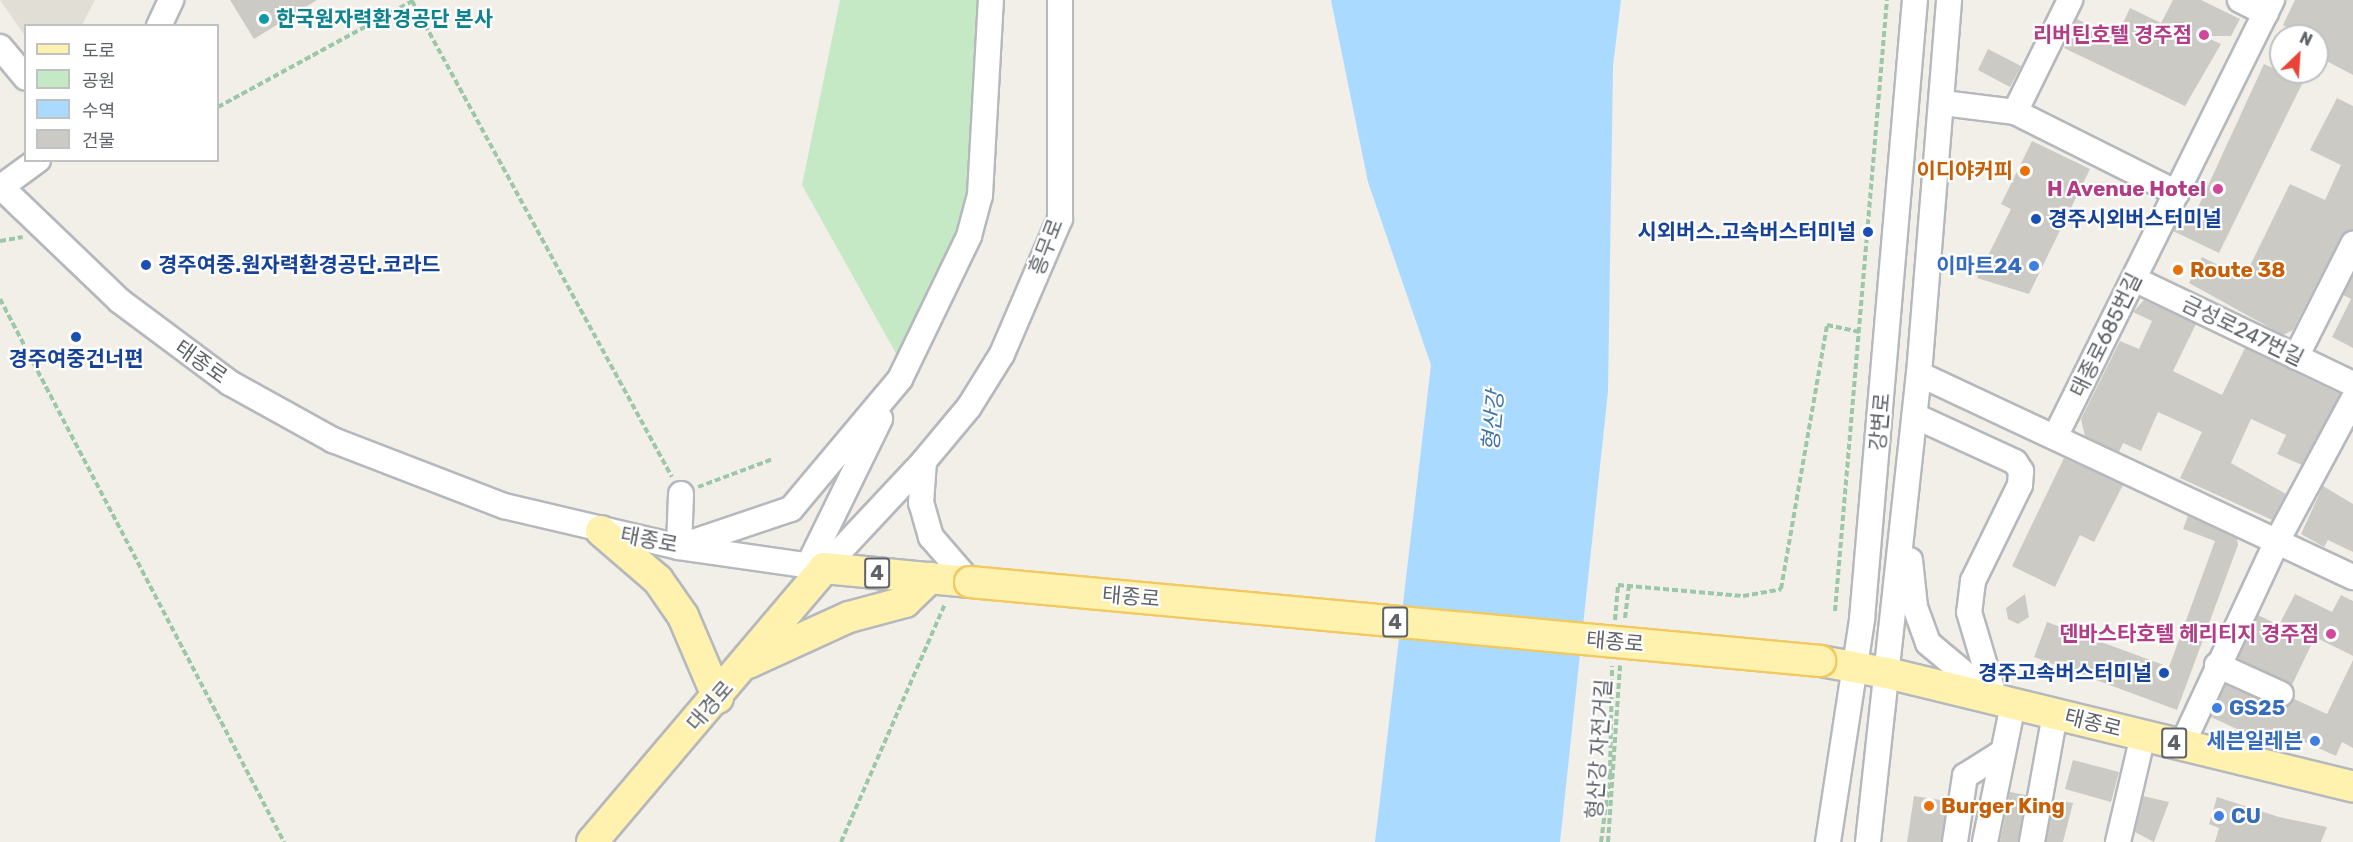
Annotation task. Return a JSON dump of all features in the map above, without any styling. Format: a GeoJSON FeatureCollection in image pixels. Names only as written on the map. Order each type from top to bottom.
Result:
{"type":"FeatureCollection","features":[{"type":"Feature","properties":{"kind":"main road"},"geometry":{"type":"LineString","coordinates":[[601,531],[658,580],[683,616],[718,698]]}},
{"type":"Feature","properties":{"kind":"main road","name":"태종로"},"geometry":{"type":"LineString","coordinates":[[815,571],[952,580],[1820,661],[1887,673],[2353,787]]}},
{"type":"Feature","properties":{"kind":"main road","name":"대경로"},"geometry":{"type":"LineString","coordinates":[[592,842],[746,664],[815,571]]}},
{"type":"Feature","properties":{"kind":"main road"},"geometry":{"type":"LineString","coordinates":[[746,664],[849,617],[904,602],[952,580]]}},
{"type":"Feature","properties":{"kind":"street"},"geometry":{"type":"LineString","coordinates":[[160,24],[171,0]]}},
{"type":"Feature","properties":{"kind":"street"},"geometry":{"type":"LineString","coordinates":[[815,571],[900,379],[969,236],[980,195],[991,0]]}},
{"type":"Feature","properties":{"kind":"street","name":"흥무로"},"geometry":{"type":"LineString","coordinates":[[815,571],[924,462],[969,407],[1002,354],[1060,219],[1060,0]]}},
{"type":"Feature","properties":{"kind":"street","name":"강변로"},"geometry":{"type":"LineString","coordinates":[[1828,842],[1854,668],[1916,0]]}},
{"type":"Feature","properties":{"kind":"street","name":"강변로"},"geometry":{"type":"LineString","coordinates":[[1868,842],[1915,416],[1943,103],[1949,0]]}},
{"type":"Feature","properties":{"kind":"street"},"geometry":{"type":"LineString","coordinates":[[2016,112],[2070,0]]}},
{"type":"Feature","properties":{"kind":"street","name":"태종로685번길"},"geometry":{"type":"LineString","coordinates":[[2055,437],[2269,6],[2240,0]]}},
{"type":"Feature","properties":{"kind":"street"},"geometry":{"type":"LineString","coordinates":[[0,47],[24,76]]}},
{"type":"Feature","properties":{"kind":"street"},"geometry":{"type":"LineString","coordinates":[[1943,103],[2016,112],[2176,192]]}},
{"type":"Feature","properties":{"kind":"street"},"geometry":{"type":"LineString","coordinates":[[1,187],[35,162]]}},
{"type":"Feature","properties":{"kind":"street","name":"태종로"},"geometry":{"type":"LineString","coordinates":[[1,187],[120,301],[230,383],[282,414],[432,482],[601,531],[815,571]]}},
{"type":"Feature","properties":{"kind":"street"},"geometry":{"type":"LineString","coordinates":[[2296,357],[2353,244]]}},
{"type":"Feature","properties":{"kind":"street","name":"금성로247번길"},"geometry":{"type":"LineString","coordinates":[[2134,279],[2353,384]]}},
{"type":"Feature","properties":{"kind":"street"},"geometry":{"type":"LineString","coordinates":[[1919,374],[2353,577]]}},
{"type":"Feature","properties":{"kind":"street"},"geometry":{"type":"LineString","coordinates":[[681,494],[679,547],[791,509],[900,379]]}},
{"type":"Feature","properties":{"kind":"street"},"geometry":{"type":"LineString","coordinates":[[2182,745],[2217,665],[2277,541],[2353,400]]}},
{"type":"Feature","properties":{"kind":"street"},"geometry":{"type":"LineString","coordinates":[[1915,416],[2015,462],[2021,471],[2020,485],[1974,581],[1969,612],[2004,701],[2003,752],[1985,842]]}},
{"type":"Feature","properties":{"kind":"street"},"geometry":{"type":"LineString","coordinates":[[924,462],[921,503],[931,537],[952,580]]}},
{"type":"Feature","properties":{"kind":"street"},"geometry":{"type":"LineString","coordinates":[[1904,521],[1911,533],[1915,607],[1928,643],[2004,701]]}},
{"type":"Feature","properties":{"kind":"street"},"geometry":{"type":"LineString","coordinates":[[2217,665],[2281,694]]}},
{"type":"Feature","properties":{"kind":"street"},"geometry":{"type":"LineString","coordinates":[[2032,842],[2055,714]]}},
{"type":"Feature","properties":{"kind":"street"},"geometry":{"type":"LineString","coordinates":[[2118,842],[2143,735]]}},
{"type":"Feature","properties":{"kind":"street"},"geometry":{"type":"LineString","coordinates":[[1955,842],[1965,776],[2003,752]]}},
{"type":"Feature","properties":{"kind":"path"},"geometry":{"type":"LineString","coordinates":[[1835,611],[1887,0]]}},
{"type":"Feature","properties":{"kind":"path"},"geometry":{"type":"LineString","coordinates":[[219,106],[413,1],[681,494],[773,459]]}},
{"type":"Feature","properties":{"kind":"path"},"geometry":{"type":"LineString","coordinates":[[0,299],[284,842]]}},
{"type":"Feature","properties":{"kind":"path"},"geometry":{"type":"LineString","coordinates":[[1614,631],[1618,585],[1743,596],[1781,589],[1827,325],[1860,332]]}},
{"type":"Feature","properties":{"kind":"path"},"geometry":{"type":"LineString","coordinates":[[841,842],[952,580]]}},
{"type":"Feature","properties":{"kind":"path"},"geometry":{"type":"LineString","coordinates":[[1625,621],[1629,586]]}},
{"type":"Feature","properties":{"kind":"path"},"geometry":{"type":"LineString","coordinates":[[1601,842],[1610,776],[1613,654]]}},
{"type":"Feature","properties":{"kind":"path","name":"형산강 자전거길"},"geometry":{"type":"LineString","coordinates":[[1608,842],[1621,656]]}},
{"type":"Feature","properties":{"kind":"shaded area"},"geometry":{"type":"Polygon","coordinates":[[[0,0],[95,0],[83,24],[24,24],[24,35],[0,0]]]}},
{"type":"Feature","properties":{"kind":"green space"},"geometry":{"type":"Polygon","coordinates":[[[840,0],[977,0],[972,195],[898,357],[802,185],[840,0]]]}},
{"type":"Feature","properties":{"kind":"water","name":"형산강"},"geometry":{"type":"Polygon","coordinates":[[[1331,0],[1621,0],[1613,66],[1608,391],[1560,842],[1375,842],[1431,365],[1368,182],[1331,0]]]}},
{"type":"Feature","properties":{"kind":"building","name":"한국원자력환경공단 본사"},"geometry":{"type":"Polygon","coordinates":[[[230,0],[317,0],[254,39],[230,0]]]}},
{"type":"Feature","properties":{"kind":"building"},"geometry":{"type":"Polygon","coordinates":[[[2173,0],[2201,0],[2240,19],[2231,36],[2203,36],[2221,44],[2185,106],[2064,48],[2077,19],[2116,38],[2130,8],[2161,23],[2173,0]]]}},
{"type":"Feature","properties":{"kind":"building"},"geometry":{"type":"Polygon","coordinates":[[[2295,0],[2353,0],[2353,75],[2329,62],[2329,24],[2283,24],[2295,0]]]}},
{"type":"Feature","properties":{"kind":"building"},"geometry":{"type":"Polygon","coordinates":[[[1988,49],[2021,66],[2010,87],[1978,70],[1988,49]]]}},
{"type":"Feature","properties":{"kind":"building"},"geometry":{"type":"Polygon","coordinates":[[[2264,64],[2269,66],[2269,84],[2302,84],[2219,253],[2173,231],[2183,211],[2194,216],[2264,64]]]}},
{"type":"Feature","properties":{"kind":"building"},"geometry":{"type":"Polygon","coordinates":[[[2337,98],[2353,106],[2353,230],[2340,238],[2293,330],[2283,335],[2189,283],[2202,257],[2244,278],[2290,184],[2325,200],[2341,165],[2310,150],[2337,98]]]}},
{"type":"Feature","properties":{"kind":"building"},"geometry":{"type":"Polygon","coordinates":[[[2032,141],[2090,169],[2029,294],[1977,278],[2011,209],[2001,204],[2032,141]]]}},
{"type":"Feature","properties":{"kind":"building"},"geometry":{"type":"Polygon","coordinates":[[[2353,276],[2353,348],[2332,337],[2351,299],[2343,295],[2353,276]]]}},
{"type":"Feature","properties":{"kind":"building"},"geometry":{"type":"Polygon","coordinates":[[[2144,300],[2196,324],[2173,371],[2222,395],[2245,348],[2340,394],[2302,465],[2277,454],[2286,435],[2251,419],[2231,463],[2286,494],[2272,520],[2180,478],[2202,432],[2158,412],[2141,451],[2123,443],[2119,452],[2085,436],[2081,419],[2120,341],[2139,349],[2152,321],[2133,312],[2144,300]]]}},
{"type":"Feature","properties":{"kind":"building"},"geometry":{"type":"Polygon","coordinates":[[[2064,458],[2123,485],[2094,542],[2080,535],[2055,587],[2012,566],[2064,458]]]}},
{"type":"Feature","properties":{"kind":"building"},"geometry":{"type":"Polygon","coordinates":[[[2323,486],[2353,504],[2353,552],[2328,540],[2324,547],[2301,534],[2323,486]]]}},
{"type":"Feature","properties":{"kind":"building"},"geometry":{"type":"Polygon","coordinates":[[[2188,516],[2237,538],[2238,545],[2177,710],[2034,657],[2047,622],[2169,667],[2215,541],[2183,529],[2188,516]]]}},
{"type":"Feature","properties":{"kind":"building"},"geometry":{"type":"Polygon","coordinates":[[[2025,594],[2029,617],[2018,624],[2008,619],[2006,608],[2025,594]]]}},
{"type":"Feature","properties":{"kind":"building"},"geometry":{"type":"Polygon","coordinates":[[[2295,594],[2332,612],[2341,595],[2353,601],[2353,656],[2315,637],[2292,685],[2238,659],[2258,615],[2279,625],[2295,594]]]}},
{"type":"Feature","properties":{"kind":"building"},"geometry":{"type":"Polygon","coordinates":[[[2353,660],[2353,748],[2342,742],[2336,756],[2274,728],[2267,743],[2211,717],[2226,685],[2276,707],[2294,699],[2327,714],[2353,660]]]}},
{"type":"Feature","properties":{"kind":"building"},"geometry":{"type":"Polygon","coordinates":[[[2073,760],[2119,772],[2111,802],[2065,789],[2073,760]]]}},
{"type":"Feature","properties":{"kind":"building"},"geometry":{"type":"Polygon","coordinates":[[[2010,792],[2026,795],[2018,842],[2000,842],[2010,792]]]}},
{"type":"Feature","properties":{"kind":"building"},"geometry":{"type":"Polygon","coordinates":[[[1914,796],[1947,801],[1941,842],[1907,842],[1914,796]]]}},
{"type":"Feature","properties":{"kind":"building"},"geometry":{"type":"Polygon","coordinates":[[[2143,796],[2169,802],[2154,842],[2135,832],[2143,796]]]}},
{"type":"Feature","properties":{"kind":"building"},"geometry":{"type":"Polygon","coordinates":[[[2217,797],[2279,817],[2327,827],[2321,842],[2215,842],[2219,828],[2209,824],[2217,797]]]}},
{"type":"Feature","properties":{"kind":"building"},"geometry":{"type":"Polygon","coordinates":[[[2054,800],[2073,803],[2063,842],[2046,842],[2054,800]]]}},
{"type":"Feature","properties":{"kind":"place","name":"한국원자력환경공단 본사"},"geometry":{"type":"Point","coordinates":[264,19]}},
{"type":"Feature","properties":{"kind":"place","name":"리버틴호텔 경주점"},"geometry":{"type":"Point","coordinates":[2204,35]}},
{"type":"Feature","properties":{"kind":"place","name":"이디야커피"},"geometry":{"type":"Point","coordinates":[2025,171]}},
{"type":"Feature","properties":{"kind":"place","name":"H Avenue Hotel"},"geometry":{"type":"Point","coordinates":[2218,189]}},
{"type":"Feature","properties":{"kind":"place","name":"경주시외버스터미널"},"geometry":{"type":"Point","coordinates":[2036,219]}},
{"type":"Feature","properties":{"kind":"place","name":"시외버스.고속버스터미널"},"geometry":{"type":"Point","coordinates":[1868,232]}},
{"type":"Feature","properties":{"kind":"place","name":"경주여중.원자력환경공단.코라드"},"geometry":{"type":"Point","coordinates":[146,265]}},
{"type":"Feature","properties":{"kind":"place","name":"이마트24"},"geometry":{"type":"Point","coordinates":[2034,266]}},
{"type":"Feature","properties":{"kind":"place","name":"Route 38"},"geometry":{"type":"Point","coordinates":[2178,270]}},
{"type":"Feature","properties":{"kind":"place","name":"경주여중건너편"},"geometry":{"type":"Point","coordinates":[76,337]}},
{"type":"Feature","properties":{"kind":"place","name":"덴바스타호텔 헤리티지 경주점"},"geometry":{"type":"Point","coordinates":[2331,634]}},
{"type":"Feature","properties":{"kind":"place","name":"경주고속버스터미널"},"geometry":{"type":"Point","coordinates":[2164,673]}},
{"type":"Feature","properties":{"kind":"place","name":"GS25"},"geometry":{"type":"Point","coordinates":[2217,708]}},
{"type":"Feature","properties":{"kind":"place","name":"세븐일레븐"},"geometry":{"type":"Point","coordinates":[2315,741]}},
{"type":"Feature","properties":{"kind":"place","name":"Burger King"},"geometry":{"type":"Point","coordinates":[1929,806]}},
{"type":"Feature","properties":{"kind":"place","name":"CU"},"geometry":{"type":"Point","coordinates":[2219,816]}}]}
